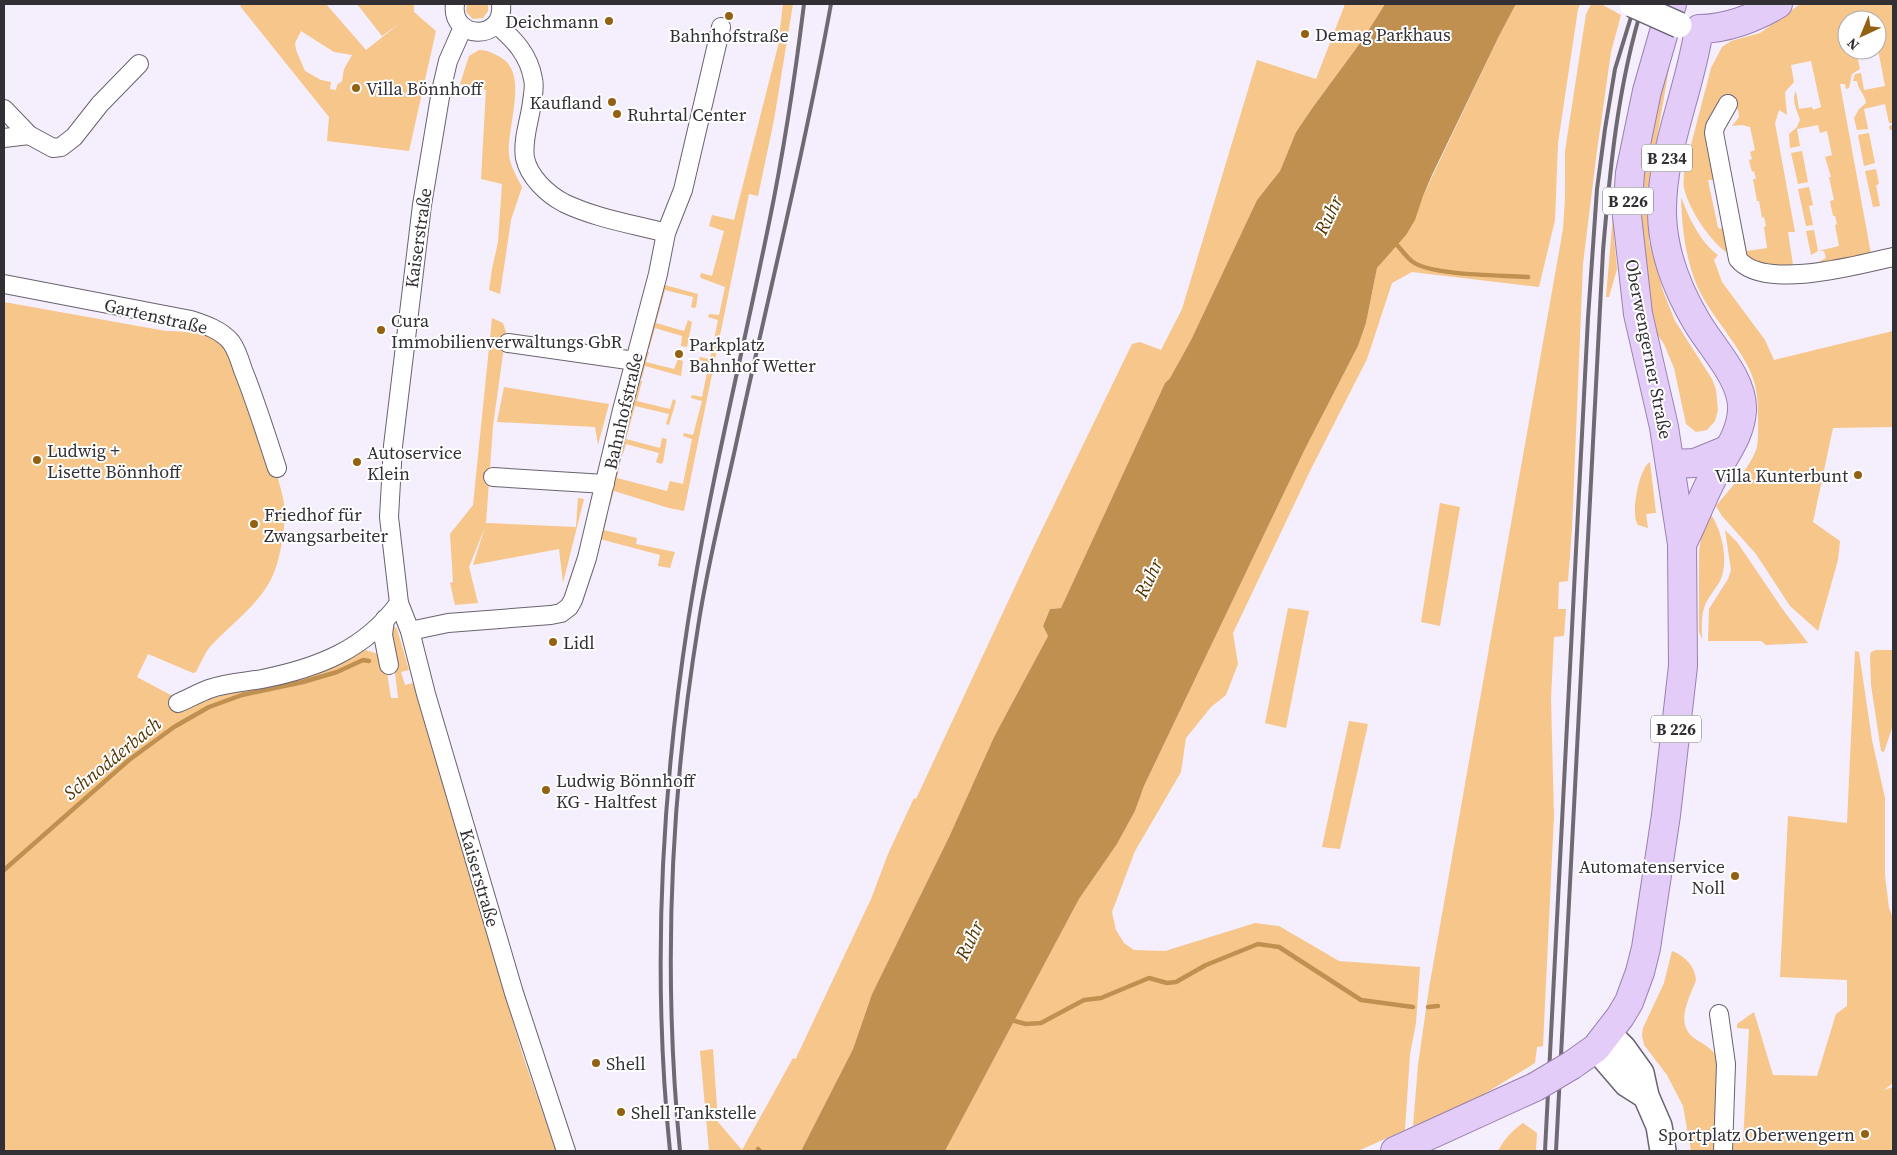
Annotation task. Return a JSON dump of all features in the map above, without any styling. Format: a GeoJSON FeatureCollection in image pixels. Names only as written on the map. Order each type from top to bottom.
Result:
{"type":"FeatureCollection","features":[{"type":"Feature","properties":{"kind":"main road"},"geometry":{"type":"LineString","coordinates":[[1632,4],[1678,23],[1722,27],[1758,15],[1778,4]]}},
{"type":"Feature","properties":{"kind":"main road","name":"B 234"},"geometry":{"type":"LineString","coordinates":[[1678,23],[1684,96],[1666,160],[1662,214],[1666,253],[1679,288],[1698,324],[1726,365],[1738,389],[1742,409],[1739,430],[1734,443],[1728,450]]}},
{"type":"Feature","properties":{"kind":"main road","name":"Oberwengerner Straße"},"geometry":{"type":"LineString","coordinates":[[1678,23],[1647,90],[1630,173],[1627,216],[1638,314],[1671,464],[1682,544]]}},
{"type":"Feature","properties":{"kind":"main road"},"geometry":{"type":"LineString","coordinates":[[1671,464],[1695,463],[1728,450]]}},
{"type":"Feature","properties":{"kind":"main road"},"geometry":{"type":"LineString","coordinates":[[1682,544],[1705,493],[1728,450]]}},
{"type":"Feature","properties":{"kind":"main road","name":"B 226"},"geometry":{"type":"LineString","coordinates":[[1395,1151],[1535,1087],[1572,1066],[1602,1040],[1629,1002],[1646,948],[1666,815],[1683,666],[1682,544]]}},
{"type":"Feature","properties":{"kind":"main road"},"geometry":{"type":"LineString","coordinates":[[1602,1040],[1627,1084],[1646,1096],[1659,1126],[1663,1151]]}},
{"type":"Feature","properties":{"kind":"street"},"geometry":{"type":"LineString","coordinates":[[455,4],[456,18],[463,27],[478,32],[496,24],[502,11],[501,4]]}},
{"type":"Feature","properties":{"kind":"street"},"geometry":{"type":"LineString","coordinates":[[496,24],[516,42],[530,66],[534,81],[531,115],[526,133],[525,158],[535,179],[546,190],[563,202],[666,233]]}},
{"type":"Feature","properties":{"kind":"street","name":"Kaiserstraße"},"geometry":{"type":"LineString","coordinates":[[463,27],[448,61],[433,128],[414,262],[394,437],[389,517],[399,603],[410,631],[490,912],[566,1151]]}},
{"type":"Feature","properties":{"kind":"street","name":"Bahnhofstraße"},"geometry":{"type":"LineString","coordinates":[[410,631],[448,623],[551,615],[561,613],[569,607],[573,600],[587,558],[634,361],[658,274],[666,233],[683,190],[720,32]]}},
{"type":"Feature","properties":{"kind":"street"},"geometry":{"type":"LineString","coordinates":[[4,109],[30,135],[53,148],[62,147],[74,137],[100,104],[139,64]]}},
{"type":"Feature","properties":{"kind":"street"},"geometry":{"type":"LineString","coordinates":[[1728,104],[1715,127],[1714,133],[1738,259],[1743,266],[1766,274],[1828,272],[1893,258]]}},
{"type":"Feature","properties":{"kind":"street"},"geometry":{"type":"LineString","coordinates":[[4,138],[30,135]]}},
{"type":"Feature","properties":{"kind":"street","name":"Gartenstraße"},"geometry":{"type":"LineString","coordinates":[[4,284],[191,320],[216,330],[231,342],[235,350],[254,396],[276,468]]}},
{"type":"Feature","properties":{"kind":"street"},"geometry":{"type":"LineString","coordinates":[[508,343],[634,361]]}},
{"type":"Feature","properties":{"kind":"street"},"geometry":{"type":"LineString","coordinates":[[493,477],[605,484]]}},
{"type":"Feature","properties":{"kind":"street"},"geometry":{"type":"LineString","coordinates":[[178,703],[211,689],[293,672],[333,658],[357,644],[386,619],[399,603]]}},
{"type":"Feature","properties":{"kind":"street"},"geometry":{"type":"LineString","coordinates":[[386,619],[383,635],[389,665]]}},
{"type":"Feature","properties":{"kind":"street"},"geometry":{"type":"LineString","coordinates":[[1719,1014],[1726,1064],[1723,1151]]}},
{"type":"Feature","properties":{"kind":"shaded area"},"geometry":{"type":"Polygon","coordinates":[[[243,4],[326,4],[366,50],[400,23],[382,36],[357,4],[414,4],[414,12],[436,31],[409,151],[327,141],[329,117],[240,6],[243,4]],[[301,31],[295,43],[305,71],[321,80],[331,82],[330,89],[336,90],[337,85],[342,81],[344,69],[352,55],[334,52],[301,31]]]}},
{"type":"Feature","properties":{"kind":"shaded area"},"geometry":{"type":"Polygon","coordinates":[[[467,4],[488,4],[488,11],[483,18],[473,19],[466,12],[467,4]]]}},
{"type":"Feature","properties":{"kind":"shaded area"},"geometry":{"type":"Polygon","coordinates":[[[783,4],[793,4],[774,120],[758,196],[749,194],[684,511],[614,491],[610,505],[606,504],[615,467],[619,468],[617,478],[667,491],[670,481],[683,484],[692,439],[683,436],[684,433],[693,435],[702,401],[691,398],[692,395],[702,397],[709,363],[699,360],[700,357],[710,359],[718,320],[708,317],[709,314],[719,315],[725,287],[700,276],[701,273],[712,276],[724,231],[709,226],[712,215],[734,220],[779,42],[773,40],[776,28],[780,29],[783,4]]]}},
{"type":"Feature","properties":{"kind":"shaded area"},"geometry":{"type":"Polygon","coordinates":[[[1345,4],[1385,4],[1363,39],[1296,132],[1280,171],[1257,200],[1191,340],[1170,378],[1165,383],[1061,608],[1050,609],[1043,626],[1048,636],[994,737],[949,837],[872,994],[853,1049],[801,1151],[709,1151],[700,1051],[713,1049],[718,1122],[742,1150],[793,1058],[796,1059],[871,899],[888,854],[914,798],[916,799],[1034,546],[1132,344],[1140,342],[1161,350],[1182,309],[1257,60],[1316,79],[1345,4]]]}},
{"type":"Feature","properties":{"kind":"shaded area"},"geometry":{"type":"Polygon","coordinates":[[[1516,4],[1580,4],[1558,143],[1555,220],[1539,287],[1412,272],[1392,283],[1367,359],[1310,471],[1233,633],[1238,664],[1226,695],[1211,707],[1186,738],[1181,772],[1135,851],[1112,912],[1116,930],[1124,943],[1134,950],[1165,951],[1255,923],[1279,926],[1339,961],[1420,967],[1416,1023],[1410,1054],[1405,1130],[1358,1151],[945,1151],[1079,899],[1117,844],[1135,811],[1144,786],[1305,449],[1358,346],[1366,323],[1377,268],[1388,255],[1423,196],[1516,4]]]}},
{"type":"Feature","properties":{"kind":"shaded area"},"geometry":{"type":"Polygon","coordinates":[[[1591,4],[1601,4],[1621,15],[1611,52],[1583,264],[1572,529],[1568,581],[1559,582],[1558,609],[1566,609],[1564,636],[1554,637],[1551,698],[1554,816],[1543,1046],[1537,1047],[1535,1063],[1466,1105],[1413,1126],[1418,1065],[1429,988],[1563,229],[1565,151],[1586,14],[1591,4]]]}},
{"type":"Feature","properties":{"kind":"shaded area"},"geometry":{"type":"Polygon","coordinates":[[[1800,4],[1893,4],[1893,125],[1889,123],[1885,104],[1864,109],[1868,129],[1857,130],[1854,118],[1859,109],[1866,103],[1857,81],[1853,81],[1855,74],[1861,73],[1864,90],[1885,86],[1880,60],[1887,60],[1887,10],[1837,10],[1837,60],[1858,60],[1860,69],[1852,74],[1849,88],[1846,89],[1845,84],[1840,84],[1871,254],[1869,256],[1815,264],[1826,258],[1824,251],[1818,251],[1839,246],[1835,225],[1837,224],[1830,201],[1834,200],[1829,177],[1831,177],[1825,157],[1832,155],[1827,131],[1820,133],[1818,125],[1797,129],[1800,146],[1790,148],[1789,134],[1797,127],[1800,120],[1794,101],[1796,91],[1799,109],[1812,107],[1813,110],[1821,107],[1811,61],[1791,65],[1794,82],[1785,92],[1787,115],[1779,110],[1775,123],[1795,232],[1788,232],[1793,265],[1801,266],[1799,268],[1746,263],[1737,233],[1743,232],[1747,251],[1767,248],[1764,227],[1766,226],[1764,217],[1762,218],[1759,201],[1757,201],[1753,179],[1756,179],[1749,160],[1752,159],[1750,152],[1755,150],[1750,127],[1742,125],[1732,126],[1739,117],[1739,113],[1733,102],[1725,97],[1718,180],[1708,180],[1718,228],[1727,230],[1730,255],[1708,234],[1691,206],[1684,188],[1684,172],[1711,68],[1722,47],[1731,41],[1760,33],[1800,4]]]}},
{"type":"Feature","properties":{"kind":"shaded area"},"geometry":{"type":"Polygon","coordinates":[[[479,50],[500,57],[509,65],[514,75],[515,101],[509,155],[512,167],[522,187],[511,220],[500,294],[489,290],[498,242],[502,184],[481,179],[486,90],[460,84],[469,56],[479,50]]]}},
{"type":"Feature","properties":{"kind":"shaded area"},"geometry":{"type":"Polygon","coordinates":[[[1672,51],[1649,184],[1649,242],[1663,291],[1675,321],[1712,379],[1716,390],[1718,410],[1715,421],[1707,430],[1696,432],[1686,424],[1674,368],[1664,344],[1656,333],[1648,289],[1641,222],[1643,181],[1650,126],[1672,51]]]}},
{"type":"Feature","properties":{"kind":"shaded area"},"geometry":{"type":"Polygon","coordinates":[[[1893,125],[1893,130],[1890,130],[1889,126],[1893,125]]]}},
{"type":"Feature","properties":{"kind":"shaded area"},"geometry":{"type":"Polygon","coordinates":[[[1869,133],[1875,163],[1864,166],[1858,135],[1869,133]]]}},
{"type":"Feature","properties":{"kind":"shaded area"},"geometry":{"type":"Polygon","coordinates":[[[1802,151],[1808,182],[1798,184],[1791,153],[1802,151]]]}},
{"type":"Feature","properties":{"kind":"shaded area"},"geometry":{"type":"Polygon","coordinates":[[[1876,169],[1879,184],[1876,185],[1880,206],[1873,207],[1865,171],[1876,169]]]}},
{"type":"Feature","properties":{"kind":"shaded area"},"geometry":{"type":"Polygon","coordinates":[[[1809,187],[1813,205],[1809,206],[1813,225],[1806,226],[1798,189],[1809,187]]]}},
{"type":"Feature","properties":{"kind":"shaded area"},"geometry":{"type":"Polygon","coordinates":[[[1615,192],[1614,236],[1617,269],[1609,297],[1606,297],[1615,192]]]}},
{"type":"Feature","properties":{"kind":"shaded area"},"geometry":{"type":"Polygon","coordinates":[[[1681,197],[1691,221],[1700,236],[1718,255],[1714,260],[1722,282],[1765,340],[1774,360],[1893,331],[1893,427],[1833,428],[1813,522],[1840,541],[1838,560],[1818,631],[1790,606],[1756,554],[1722,516],[1716,506],[1744,472],[1756,450],[1758,443],[1757,397],[1752,375],[1746,362],[1710,310],[1696,283],[1685,241],[1681,197]]]}},
{"type":"Feature","properties":{"kind":"shaded area"},"geometry":{"type":"Polygon","coordinates":[[[1814,230],[1818,251],[1811,255],[1806,231],[1814,230]]]}},
{"type":"Feature","properties":{"kind":"shaded area"},"geometry":{"type":"Polygon","coordinates":[[[661,284],[698,294],[696,307],[694,308],[691,307],[693,297],[665,290],[656,323],[684,331],[688,320],[692,322],[687,347],[681,346],[682,336],[655,328],[649,349],[646,348],[661,284]]]}},
{"type":"Feature","properties":{"kind":"shaded area"},"geometry":{"type":"Polygon","coordinates":[[[4,302],[166,331],[202,334],[221,341],[228,350],[238,368],[258,418],[284,503],[283,537],[275,570],[263,593],[209,648],[196,672],[193,673],[148,654],[137,677],[178,699],[197,702],[294,677],[365,650],[382,655],[385,660],[391,698],[398,698],[390,630],[394,626],[397,629],[409,670],[401,672],[405,685],[413,683],[523,1056],[556,1151],[4,1151],[4,302]]]}},
{"type":"Feature","properties":{"kind":"shaded area"},"geometry":{"type":"Polygon","coordinates":[[[492,318],[503,323],[506,332],[493,426],[486,523],[576,527],[578,498],[584,499],[563,583],[559,549],[473,565],[485,527],[469,567],[478,603],[455,605],[450,583],[453,582],[450,534],[473,505],[492,318]]]}},
{"type":"Feature","properties":{"kind":"shaded area"},"geometry":{"type":"Polygon","coordinates":[[[645,351],[649,352],[646,362],[674,369],[678,359],[683,361],[681,376],[645,366],[642,378],[638,376],[645,351]]]}},
{"type":"Feature","properties":{"kind":"shaded area"},"geometry":{"type":"Polygon","coordinates":[[[638,379],[642,381],[637,401],[670,409],[673,399],[676,401],[669,425],[666,424],[669,414],[635,406],[626,439],[660,448],[662,438],[667,439],[661,464],[656,462],[659,453],[626,444],[623,454],[619,453],[638,379]]]}},
{"type":"Feature","properties":{"kind":"shaded area"},"geometry":{"type":"Polygon","coordinates":[[[504,387],[609,404],[598,445],[595,427],[497,422],[504,387]]]}},
{"type":"Feature","properties":{"kind":"shaded area"},"geometry":{"type":"Polygon","coordinates":[[[1650,462],[1656,513],[1646,514],[1648,528],[1638,525],[1635,502],[1642,473],[1650,462]]]}},
{"type":"Feature","properties":{"kind":"shaded area"},"geometry":{"type":"Polygon","coordinates":[[[1440,503],[1460,507],[1440,626],[1421,622],[1440,503]]]}},
{"type":"Feature","properties":{"kind":"shaded area"},"geometry":{"type":"Polygon","coordinates":[[[1706,508],[1720,533],[1724,563],[1720,581],[1704,608],[1702,639],[1699,632],[1699,551],[1706,508]]]}},
{"type":"Feature","properties":{"kind":"shaded area"},"geometry":{"type":"Polygon","coordinates":[[[603,516],[607,518],[604,530],[637,538],[636,544],[675,552],[670,568],[658,566],[660,555],[600,539],[603,516]]]}},
{"type":"Feature","properties":{"kind":"shaded area"},"geometry":{"type":"Polygon","coordinates":[[[1725,530],[1737,542],[1808,643],[1766,645],[1761,641],[1708,641],[1709,609],[1728,579],[1731,570],[1725,530]]]}},
{"type":"Feature","properties":{"kind":"shaded area"},"geometry":{"type":"Polygon","coordinates":[[[1288,608],[1309,611],[1286,728],[1265,723],[1288,608]]]}},
{"type":"Feature","properties":{"kind":"shaded area"},"geometry":{"type":"Polygon","coordinates":[[[1876,650],[1893,650],[1893,725],[1884,752],[1881,751],[1871,685],[1870,656],[1871,652],[1876,650]]]}},
{"type":"Feature","properties":{"kind":"shaded area"},"geometry":{"type":"Polygon","coordinates":[[[1855,651],[1859,652],[1872,740],[1885,798],[1885,875],[1889,908],[1893,918],[1893,1083],[1884,1090],[1893,1087],[1893,1151],[1733,1151],[1733,1142],[1743,1142],[1749,1029],[1737,1028],[1737,1024],[1754,1012],[1773,1075],[1817,1076],[1836,1014],[1847,1006],[1847,980],[1780,977],[1788,816],[1847,823],[1855,651]]]}},
{"type":"Feature","properties":{"kind":"shaded area"},"geometry":{"type":"Polygon","coordinates":[[[1349,721],[1368,724],[1340,849],[1322,847],[1349,721]]]}},
{"type":"Feature","properties":{"kind":"shaded area"},"geometry":{"type":"Polygon","coordinates":[[[1672,951],[1688,962],[1694,970],[1696,980],[1685,1010],[1684,1018],[1688,1032],[1710,1049],[1718,1058],[1718,1151],[1691,1151],[1683,1106],[1667,1075],[1644,1045],[1643,1028],[1664,983],[1672,951]]]}},
{"type":"Feature","properties":{"kind":"shaded area"},"geometry":{"type":"Polygon","coordinates":[[[1523,1123],[1537,1133],[1536,1151],[1498,1151],[1515,1129],[1523,1123]]]}},
{"type":"Feature","properties":{"kind":"water","name":"Ruhr"},"geometry":{"type":"Polygon","coordinates":[[[1385,4],[1516,4],[1432,175],[1415,220],[1406,235],[1377,268],[1366,323],[1358,346],[1305,449],[1144,786],[1135,811],[1117,844],[1079,899],[945,1151],[801,1151],[853,1049],[872,994],[949,837],[994,737],[1048,636],[1043,626],[1050,609],[1061,608],[1165,383],[1170,378],[1191,340],[1257,200],[1280,171],[1296,132],[1363,39],[1385,4]]]}},
{"type":"Feature","properties":{"kind":"waterway"},"geometry":{"type":"LineString","coordinates":[[1397,245],[1413,262],[1423,267],[1468,274],[1528,277]]}},
{"type":"Feature","properties":{"kind":"waterway","name":"Schnodderbach"},"geometry":{"type":"LineString","coordinates":[[4,870],[129,760],[174,727],[209,707],[242,695],[303,682],[337,672],[363,660],[369,661]]}},
{"type":"Feature","properties":{"kind":"waterway"},"geometry":{"type":"LineString","coordinates":[[1011,1020],[1026,1024],[1041,1023],[1084,1000],[1101,998],[1149,978],[1167,983],[1176,982],[1206,965],[1258,944],[1279,947],[1361,1000],[1413,1007]]}},
{"type":"Feature","properties":{"kind":"waterway"},"geometry":{"type":"LineString","coordinates":[[1428,1007],[1438,1006]]}},
{"type":"Feature","properties":{"kind":"railway"},"geometry":{"type":"LineString","coordinates":[[670,1151],[661,1019],[661,952],[662,886],[671,754],[696,572],[780,168],[804,4]]}},
{"type":"Feature","properties":{"kind":"railway"},"geometry":{"type":"LineString","coordinates":[[680,1151],[672,1020],[672,888],[681,757],[688,692],[710,560],[797,171],[831,4]]}},
{"type":"Feature","properties":{"kind":"railway"},"geometry":{"type":"LineString","coordinates":[[1545,1151],[1588,318],[1597,189],[1615,69],[1635,4]]}},
{"type":"Feature","properties":{"kind":"railway"},"geometry":{"type":"LineString","coordinates":[[1556,1151],[1603,251],[1612,157],[1621,95],[1634,34],[1643,4]]}},
{"type":"Feature","properties":{"kind":"place","name":"Bahnhofstraße"},"geometry":{"type":"Point","coordinates":[729,16]}},
{"type":"Feature","properties":{"kind":"place","name":"Deichmann"},"geometry":{"type":"Point","coordinates":[609,21]}},
{"type":"Feature","properties":{"kind":"place","name":"Demag Parkhaus"},"geometry":{"type":"Point","coordinates":[1305,34]}},
{"type":"Feature","properties":{"kind":"place","name":"Villa Bönnhoff"},"geometry":{"type":"Point","coordinates":[356,88]}},
{"type":"Feature","properties":{"kind":"place","name":"Kaufland"},"geometry":{"type":"Point","coordinates":[612,102]}},
{"type":"Feature","properties":{"kind":"place","name":"Ruhrtal Center"},"geometry":{"type":"Point","coordinates":[617,114]}},
{"type":"Feature","properties":{"kind":"place","name":"Cura Immobilienverwaltungs GbR"},"geometry":{"type":"Point","coordinates":[381,330]}},
{"type":"Feature","properties":{"kind":"place","name":"Parkplatz Bahnhof Wetter"},"geometry":{"type":"Point","coordinates":[679,354]}},
{"type":"Feature","properties":{"kind":"place","name":"Ludwig + Lisette Bönnhoff"},"geometry":{"type":"Point","coordinates":[37,460]}},
{"type":"Feature","properties":{"kind":"place","name":"Autoservice Klein"},"geometry":{"type":"Point","coordinates":[357,462]}},
{"type":"Feature","properties":{"kind":"place","name":"Villa Kunterbunt"},"geometry":{"type":"Point","coordinates":[1858,475]}},
{"type":"Feature","properties":{"kind":"place","name":"Friedhof für Zwangsarbeiter"},"geometry":{"type":"Point","coordinates":[254,524]}},
{"type":"Feature","properties":{"kind":"place","name":"Lidl"},"geometry":{"type":"Point","coordinates":[553,642]}},
{"type":"Feature","properties":{"kind":"place","name":"Ludwig Bönnhoff KG - Haltfest"},"geometry":{"type":"Point","coordinates":[546,790]}},
{"type":"Feature","properties":{"kind":"place","name":"Automatenservice Noll"},"geometry":{"type":"Point","coordinates":[1735,876]}},
{"type":"Feature","properties":{"kind":"place","name":"Shell"},"geometry":{"type":"Point","coordinates":[596,1063]}},
{"type":"Feature","properties":{"kind":"place","name":"Shell Tankstelle"},"geometry":{"type":"Point","coordinates":[621,1112]}},
{"type":"Feature","properties":{"kind":"place","name":"Sportplatz Oberwengern"},"geometry":{"type":"Point","coordinates":[1865,1134]}}]}
